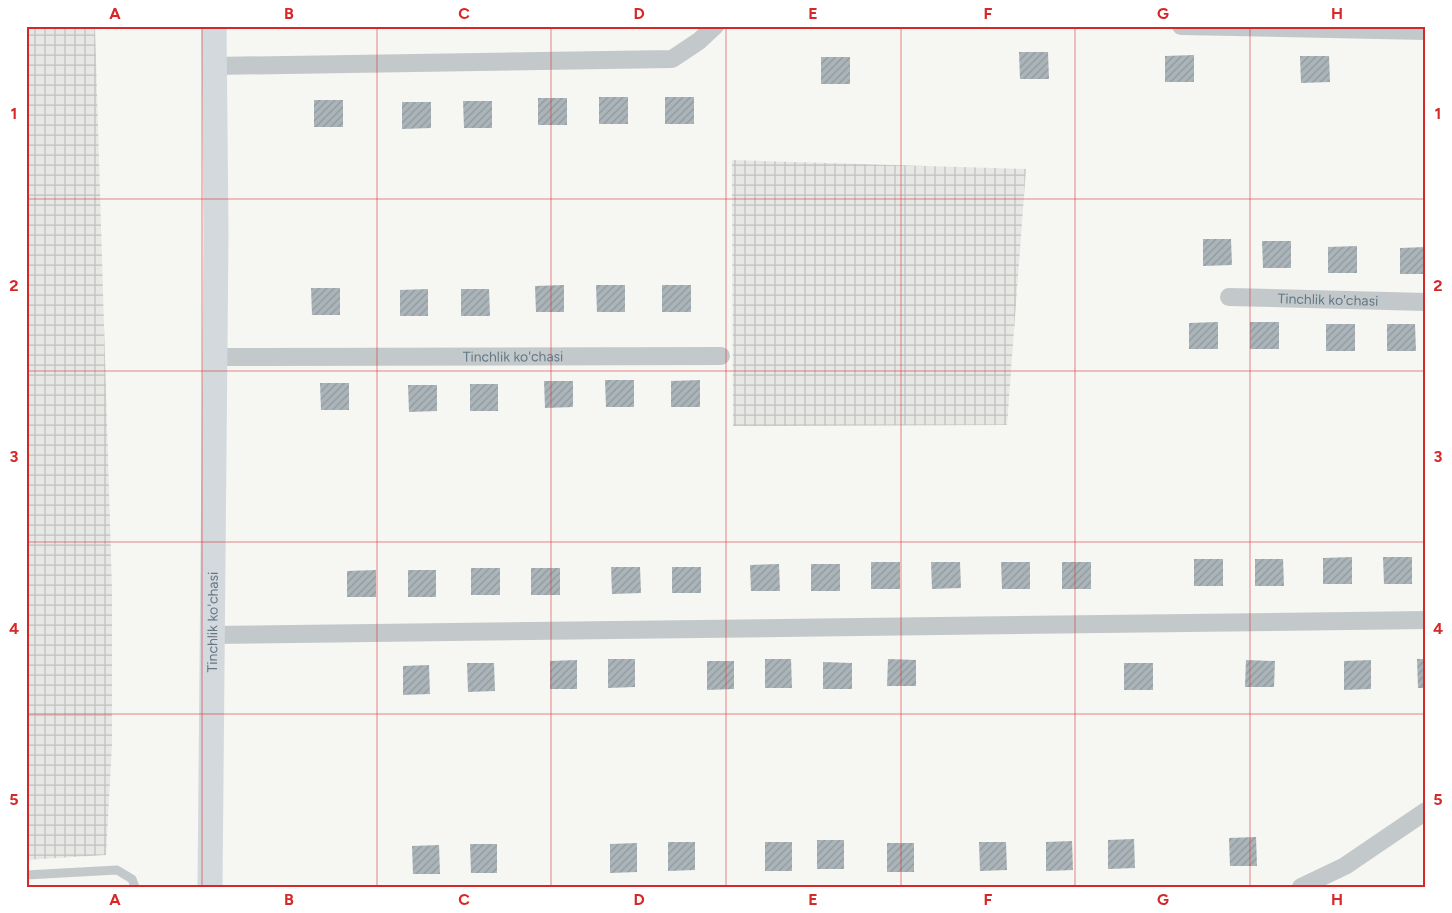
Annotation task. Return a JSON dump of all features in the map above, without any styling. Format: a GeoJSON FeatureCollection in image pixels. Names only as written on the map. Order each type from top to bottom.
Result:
{"type":"FeatureCollection","features":[{"type":"Feature","properties":{"kind":"main road","name":"Tinchlik ko'chasi"},"geometry":{"type":"LineString","coordinates":[[210,887],[216,223],[214,26]]}},
{"type":"Feature","properties":{"kind":"street"},"geometry":{"type":"LineString","coordinates":[[215,66],[672,59],[699,41],[715,26]]}},
{"type":"Feature","properties":{"kind":"street"},"geometry":{"type":"LineString","coordinates":[[1181,26],[1426,31]]}},
{"type":"Feature","properties":{"kind":"street","name":"Tinchlik ko'chasi"},"geometry":{"type":"LineString","coordinates":[[1229,298],[1426,302]]}},
{"type":"Feature","properties":{"kind":"street","name":"Tinchlik ko'chasi"},"geometry":{"type":"LineString","coordinates":[[215,357],[721,356]]}},
{"type":"Feature","properties":{"kind":"street"},"geometry":{"type":"LineString","coordinates":[[212,635],[1426,620]]}},
{"type":"Feature","properties":{"kind":"street"},"geometry":{"type":"LineString","coordinates":[[1301,887],[1345,866],[1426,811]]}},
{"type":"Feature","properties":{"kind":"lane"},"geometry":{"type":"LineString","coordinates":[[26,875],[117,870],[132,879],[135,887]]}},
{"type":"Feature","properties":{"kind":"shaded area"},"geometry":{"type":"Polygon","coordinates":[[[26,26],[95,26],[112,589],[112,744],[106,855],[26,860],[26,26]]]}},
{"type":"Feature","properties":{"kind":"shaded area"},"geometry":{"type":"Polygon","coordinates":[[[732,160],[1026,169],[1007,425],[733,426],[732,160]]]}},
{"type":"Feature","properties":{"kind":"building"},"geometry":{"type":"Polygon","coordinates":[[[1019,52],[1048,52],[1049,79],[1020,79],[1019,52]]]}},
{"type":"Feature","properties":{"kind":"building"},"geometry":{"type":"Polygon","coordinates":[[[1194,55],[1194,82],[1165,82],[1165,56],[1194,55]]]}},
{"type":"Feature","properties":{"kind":"building"},"geometry":{"type":"Polygon","coordinates":[[[1300,56],[1329,56],[1330,82],[1301,83],[1300,56]]]}},
{"type":"Feature","properties":{"kind":"building"},"geometry":{"type":"Polygon","coordinates":[[[821,57],[850,57],[850,84],[821,84],[821,57]]]}},
{"type":"Feature","properties":{"kind":"building"},"geometry":{"type":"Polygon","coordinates":[[[599,97],[628,97],[628,124],[599,124],[599,97]]]}},
{"type":"Feature","properties":{"kind":"building"},"geometry":{"type":"Polygon","coordinates":[[[665,97],[694,97],[694,124],[665,124],[665,97]]]}},
{"type":"Feature","properties":{"kind":"building"},"geometry":{"type":"Polygon","coordinates":[[[538,98],[567,98],[567,125],[538,125],[538,98]]]}},
{"type":"Feature","properties":{"kind":"building"},"geometry":{"type":"Polygon","coordinates":[[[314,100],[343,100],[343,127],[314,127],[314,100]]]}},
{"type":"Feature","properties":{"kind":"building"},"geometry":{"type":"Polygon","coordinates":[[[463,101],[492,101],[492,128],[464,128],[463,101]]]}},
{"type":"Feature","properties":{"kind":"building"},"geometry":{"type":"Polygon","coordinates":[[[402,102],[431,102],[431,128],[402,129],[402,102]]]}},
{"type":"Feature","properties":{"kind":"building"},"geometry":{"type":"Polygon","coordinates":[[[1203,239],[1231,239],[1232,265],[1203,266],[1203,239]]]}},
{"type":"Feature","properties":{"kind":"building"},"geometry":{"type":"Polygon","coordinates":[[[1262,241],[1291,241],[1291,268],[1263,268],[1262,241]]]}},
{"type":"Feature","properties":{"kind":"building"},"geometry":{"type":"Polygon","coordinates":[[[1357,246],[1357,273],[1328,273],[1328,247],[1357,246]]]}},
{"type":"Feature","properties":{"kind":"building"},"geometry":{"type":"Polygon","coordinates":[[[1426,247],[1426,274],[1400,274],[1400,248],[1426,247]]]}},
{"type":"Feature","properties":{"kind":"building"},"geometry":{"type":"Polygon","coordinates":[[[564,285],[564,312],[536,312],[535,286],[564,285]]]}},
{"type":"Feature","properties":{"kind":"building"},"geometry":{"type":"Polygon","coordinates":[[[596,285],[625,285],[625,312],[597,312],[596,285]]]}},
{"type":"Feature","properties":{"kind":"building"},"geometry":{"type":"Polygon","coordinates":[[[662,285],[691,285],[691,312],[662,312],[662,285]]]}},
{"type":"Feature","properties":{"kind":"building"},"geometry":{"type":"Polygon","coordinates":[[[311,288],[340,288],[340,315],[312,315],[311,288]]]}},
{"type":"Feature","properties":{"kind":"building"},"geometry":{"type":"Polygon","coordinates":[[[428,289],[428,316],[400,316],[400,290],[428,289]]]}},
{"type":"Feature","properties":{"kind":"building"},"geometry":{"type":"Polygon","coordinates":[[[461,289],[489,289],[490,316],[461,316],[461,289]]]}},
{"type":"Feature","properties":{"kind":"building"},"geometry":{"type":"Polygon","coordinates":[[[1218,322],[1218,349],[1189,349],[1189,323],[1218,322]]]}},
{"type":"Feature","properties":{"kind":"building"},"geometry":{"type":"Polygon","coordinates":[[[1250,322],[1279,322],[1279,349],[1250,349],[1250,322]]]}},
{"type":"Feature","properties":{"kind":"building"},"geometry":{"type":"Polygon","coordinates":[[[1326,324],[1355,324],[1355,351],[1326,351],[1326,324]]]}},
{"type":"Feature","properties":{"kind":"building"},"geometry":{"type":"Polygon","coordinates":[[[1387,324],[1415,324],[1416,351],[1387,351],[1387,324]]]}},
{"type":"Feature","properties":{"kind":"building"},"geometry":{"type":"Polygon","coordinates":[[[605,380],[634,380],[634,407],[606,407],[605,380]]]}},
{"type":"Feature","properties":{"kind":"building"},"geometry":{"type":"Polygon","coordinates":[[[700,380],[700,407],[671,407],[671,381],[700,380]]]}},
{"type":"Feature","properties":{"kind":"building"},"geometry":{"type":"Polygon","coordinates":[[[544,381],[573,381],[573,407],[545,408],[544,381]]]}},
{"type":"Feature","properties":{"kind":"building"},"geometry":{"type":"Polygon","coordinates":[[[320,383],[349,383],[349,410],[321,410],[320,383]]]}},
{"type":"Feature","properties":{"kind":"building"},"geometry":{"type":"Polygon","coordinates":[[[470,384],[498,384],[498,411],[470,411],[470,384]]]}},
{"type":"Feature","properties":{"kind":"building"},"geometry":{"type":"Polygon","coordinates":[[[408,385],[437,385],[437,411],[409,412],[408,385]]]}},
{"type":"Feature","properties":{"kind":"building"},"geometry":{"type":"Polygon","coordinates":[[[1352,557],[1352,584],[1323,584],[1323,558],[1352,557]]]}},
{"type":"Feature","properties":{"kind":"building"},"geometry":{"type":"Polygon","coordinates":[[[1383,557],[1412,557],[1412,584],[1384,584],[1383,557]]]}},
{"type":"Feature","properties":{"kind":"building"},"geometry":{"type":"Polygon","coordinates":[[[1194,559],[1223,559],[1223,586],[1194,586],[1194,559]]]}},
{"type":"Feature","properties":{"kind":"building"},"geometry":{"type":"Polygon","coordinates":[[[1255,559],[1283,559],[1284,586],[1255,586],[1255,559]]]}},
{"type":"Feature","properties":{"kind":"building"},"geometry":{"type":"Polygon","coordinates":[[[871,562],[900,562],[900,589],[871,589],[871,562]]]}},
{"type":"Feature","properties":{"kind":"building"},"geometry":{"type":"Polygon","coordinates":[[[931,562],[960,562],[961,588],[932,589],[931,562]]]}},
{"type":"Feature","properties":{"kind":"building"},"geometry":{"type":"Polygon","coordinates":[[[1001,562],[1030,562],[1030,589],[1002,589],[1001,562]]]}},
{"type":"Feature","properties":{"kind":"building"},"geometry":{"type":"Polygon","coordinates":[[[1062,562],[1091,562],[1091,589],[1062,589],[1062,562]]]}},
{"type":"Feature","properties":{"kind":"building"},"geometry":{"type":"Polygon","coordinates":[[[779,564],[780,591],[751,591],[750,565],[779,564]]]}},
{"type":"Feature","properties":{"kind":"building"},"geometry":{"type":"Polygon","coordinates":[[[811,564],[840,564],[840,591],[811,591],[811,564]]]}},
{"type":"Feature","properties":{"kind":"building"},"geometry":{"type":"Polygon","coordinates":[[[611,567],[640,567],[641,593],[612,594],[611,567]]]}},
{"type":"Feature","properties":{"kind":"building"},"geometry":{"type":"Polygon","coordinates":[[[672,567],[701,567],[701,593],[672,593],[672,567]]]}},
{"type":"Feature","properties":{"kind":"building"},"geometry":{"type":"Polygon","coordinates":[[[471,568],[500,568],[500,595],[471,595],[471,568]]]}},
{"type":"Feature","properties":{"kind":"building"},"geometry":{"type":"Polygon","coordinates":[[[531,568],[560,568],[560,595],[531,595],[531,568]]]}},
{"type":"Feature","properties":{"kind":"building"},"geometry":{"type":"Polygon","coordinates":[[[376,570],[376,597],[347,597],[347,571],[376,570]]]}},
{"type":"Feature","properties":{"kind":"building"},"geometry":{"type":"Polygon","coordinates":[[[408,570],[436,570],[436,597],[408,597],[408,570]]]}},
{"type":"Feature","properties":{"kind":"building"},"geometry":{"type":"Polygon","coordinates":[[[608,659],[635,659],[635,687],[608,688],[608,659]]]}},
{"type":"Feature","properties":{"kind":"building"},"geometry":{"type":"Polygon","coordinates":[[[765,659],[791,659],[792,688],[765,688],[765,659]]]}},
{"type":"Feature","properties":{"kind":"building"},"geometry":{"type":"Polygon","coordinates":[[[888,659],[916,660],[916,686],[887,686],[888,659]]]}},
{"type":"Feature","properties":{"kind":"building"},"geometry":{"type":"Polygon","coordinates":[[[1417,659],[1426,659],[1426,688],[1418,688],[1417,659]]]}},
{"type":"Feature","properties":{"kind":"building"},"geometry":{"type":"Polygon","coordinates":[[[577,660],[577,689],[550,689],[550,661],[577,660]]]}},
{"type":"Feature","properties":{"kind":"building"},"geometry":{"type":"Polygon","coordinates":[[[1246,660],[1275,661],[1274,687],[1245,687],[1246,660]]]}},
{"type":"Feature","properties":{"kind":"building"},"geometry":{"type":"Polygon","coordinates":[[[1371,660],[1371,689],[1344,690],[1344,661],[1371,660]]]}},
{"type":"Feature","properties":{"kind":"building"},"geometry":{"type":"Polygon","coordinates":[[[707,661],[734,661],[734,689],[707,690],[707,661]]]}},
{"type":"Feature","properties":{"kind":"building"},"geometry":{"type":"Polygon","coordinates":[[[823,662],[852,663],[852,689],[823,689],[823,662]]]}},
{"type":"Feature","properties":{"kind":"building"},"geometry":{"type":"Polygon","coordinates":[[[467,663],[494,663],[495,691],[468,692],[467,663]]]}},
{"type":"Feature","properties":{"kind":"building"},"geometry":{"type":"Polygon","coordinates":[[[1124,663],[1153,663],[1153,690],[1124,690],[1124,663]]]}},
{"type":"Feature","properties":{"kind":"building"},"geometry":{"type":"Polygon","coordinates":[[[429,665],[430,694],[403,695],[403,666],[429,665]]]}},
{"type":"Feature","properties":{"kind":"building"},"geometry":{"type":"Polygon","coordinates":[[[1256,837],[1257,866],[1230,866],[1229,838],[1256,837]]]}},
{"type":"Feature","properties":{"kind":"building"},"geometry":{"type":"Polygon","coordinates":[[[1134,839],[1135,868],[1108,869],[1108,840],[1134,839]]]}},
{"type":"Feature","properties":{"kind":"building"},"geometry":{"type":"Polygon","coordinates":[[[817,840],[844,840],[844,869],[817,869],[817,840]]]}},
{"type":"Feature","properties":{"kind":"building"},"geometry":{"type":"Polygon","coordinates":[[[1072,841],[1073,870],[1046,871],[1046,842],[1072,841]]]}},
{"type":"Feature","properties":{"kind":"building"},"geometry":{"type":"Polygon","coordinates":[[[668,842],[695,842],[695,870],[668,871],[668,842]]]}},
{"type":"Feature","properties":{"kind":"building"},"geometry":{"type":"Polygon","coordinates":[[[765,842],[792,842],[792,871],[765,871],[765,842]]]}},
{"type":"Feature","properties":{"kind":"building"},"geometry":{"type":"Polygon","coordinates":[[[979,842],[1006,842],[1007,870],[980,871],[979,842]]]}},
{"type":"Feature","properties":{"kind":"building"},"geometry":{"type":"Polygon","coordinates":[[[637,843],[637,872],[610,873],[610,844],[637,843]]]}},
{"type":"Feature","properties":{"kind":"building"},"geometry":{"type":"Polygon","coordinates":[[[887,843],[914,843],[914,872],[887,872],[887,843]]]}},
{"type":"Feature","properties":{"kind":"building"},"geometry":{"type":"Polygon","coordinates":[[[470,844],[497,844],[497,873],[471,873],[470,844]]]}},
{"type":"Feature","properties":{"kind":"building"},"geometry":{"type":"Polygon","coordinates":[[[439,845],[440,874],[413,874],[412,846],[439,845]]]}}]}
